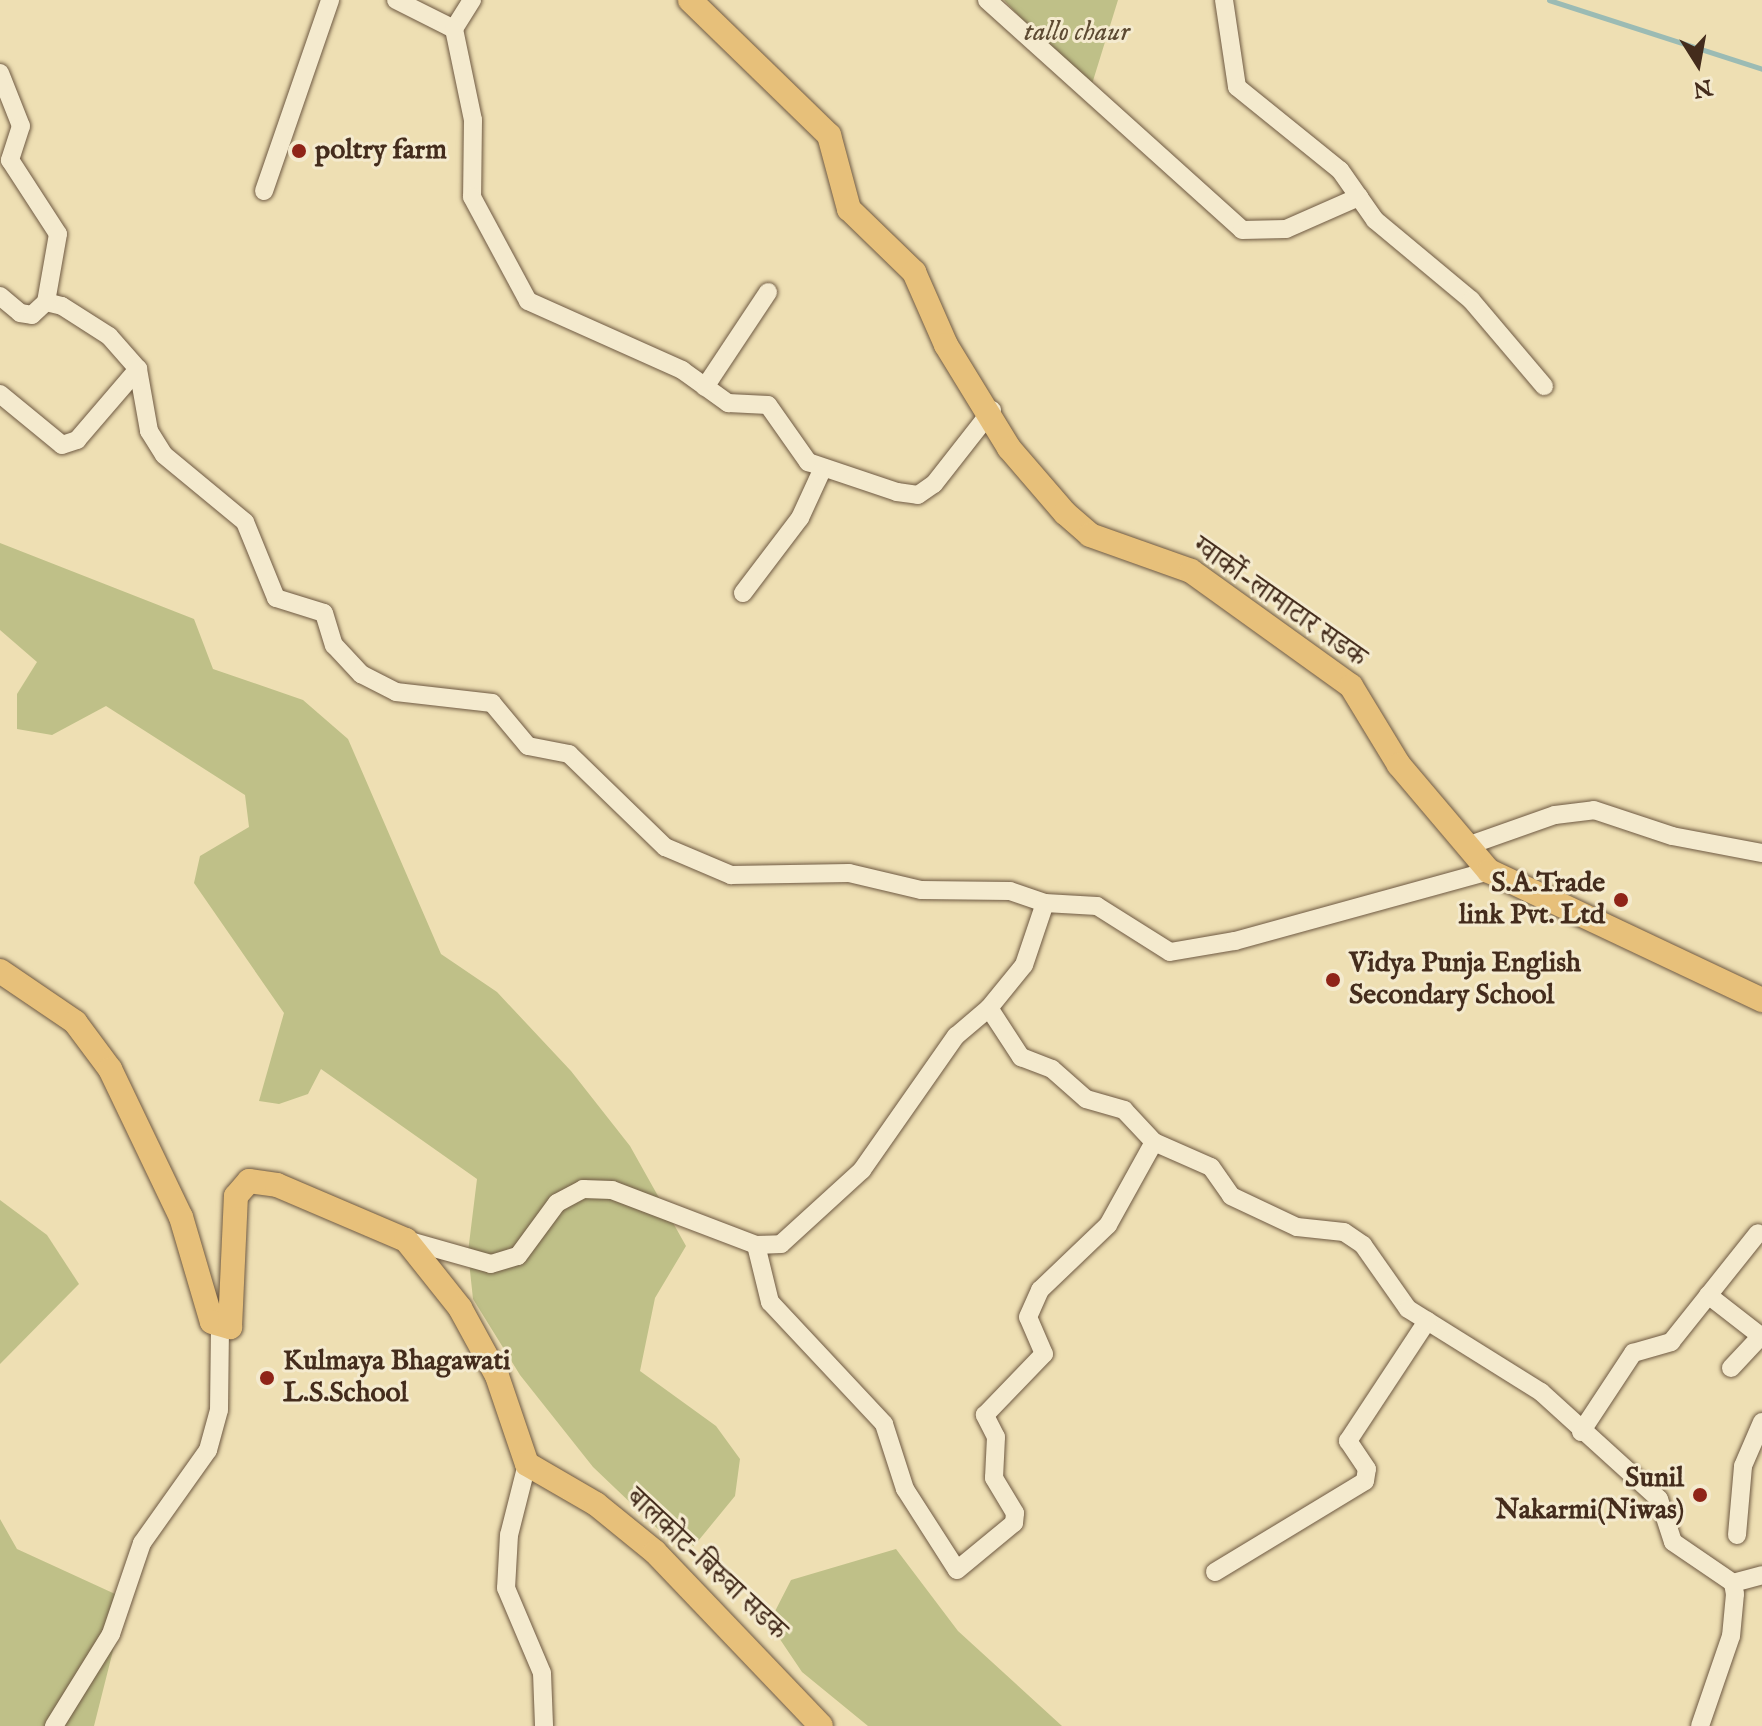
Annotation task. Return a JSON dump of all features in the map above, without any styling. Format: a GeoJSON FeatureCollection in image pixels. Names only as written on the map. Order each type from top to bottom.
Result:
{"type":"FeatureCollection","features":[{"type":"Feature","properties":{"kind":"main road","name":"ग्वार्को-लामाटार सडक"},"geometry":{"type":"LineString","coordinates":[[690,0],[829,135],[849,209],[914,272],[946,345],[992,410],[1034,481],[1090,535],[1191,571],[1351,686],[1399,765],[1489,871],[1762,1000]]}},
{"type":"Feature","properties":{"kind":"main road"},"geometry":{"type":"LineString","coordinates":[[0,971],[75,1022],[110,1069],[181,1217],[220,1328],[230,1327],[233,1305],[236,1196],[249,1181],[277,1185],[406,1240],[467,1321],[497,1376],[527,1464]]}},
{"type":"Feature","properties":{"kind":"main road","name":"बालकोट-बिरुवा सडक"},"geometry":{"type":"LineString","coordinates":[[527,1464],[596,1504],[655,1552],[821,1726]]}},
{"type":"Feature","properties":{"kind":"street"},"geometry":{"type":"LineString","coordinates":[[264,191],[330,0]]}},
{"type":"Feature","properties":{"kind":"street"},"geometry":{"type":"LineString","coordinates":[[396,0],[454,29]]}},
{"type":"Feature","properties":{"kind":"street"},"geometry":{"type":"LineString","coordinates":[[472,0],[454,29],[473,120],[472,197],[509,257],[519,291],[543,313],[682,370],[728,403],[768,405],[796,452],[823,468],[918,495],[945,473],[992,410]]}},
{"type":"Feature","properties":{"kind":"street"},"geometry":{"type":"LineString","coordinates":[[987,0],[1242,230],[1286,229],[1359,197]]}},
{"type":"Feature","properties":{"kind":"street"},"geometry":{"type":"LineString","coordinates":[[1224,0],[1237,87],[1340,170],[1359,197],[1418,262],[1471,300],[1544,386]]}},
{"type":"Feature","properties":{"kind":"street"},"geometry":{"type":"LineString","coordinates":[[0,73],[21,126],[10,160],[58,234],[46,302],[32,315],[20,313],[0,296]]}},
{"type":"Feature","properties":{"kind":"street"},"geometry":{"type":"LineString","coordinates":[[705,387],[768,292]]}},
{"type":"Feature","properties":{"kind":"street"},"geometry":{"type":"LineString","coordinates":[[46,302],[109,336],[138,369],[149,431],[164,455],[245,522],[276,598],[324,613],[334,645],[361,674],[396,692],[492,703],[528,746],[569,754],[665,847],[731,875],[849,873],[921,890],[1025,893],[1045,903],[1097,906],[1170,952],[1235,941],[1489,871]]}},
{"type":"Feature","properties":{"kind":"street"},"geometry":{"type":"LineString","coordinates":[[0,394],[62,445],[77,440],[138,369]]}},
{"type":"Feature","properties":{"kind":"street"},"geometry":{"type":"LineString","coordinates":[[743,593],[800,518],[823,468]]}},
{"type":"Feature","properties":{"kind":"street"},"geometry":{"type":"LineString","coordinates":[[1467,846],[1555,815],[1594,810],[1672,836],[1762,853]]}},
{"type":"Feature","properties":{"kind":"street"},"geometry":{"type":"LineString","coordinates":[[406,1240],[491,1264],[518,1256],[557,1203],[583,1189],[612,1190],[756,1245],[781,1244],[862,1170],[956,1036],[989,1008],[1024,965],[1045,903]]}},
{"type":"Feature","properties":{"kind":"street"},"geometry":{"type":"LineString","coordinates":[[989,1008],[1021,1057],[1052,1069],[1086,1099],[1124,1110],[1154,1142],[1211,1167],[1231,1196],[1297,1227],[1344,1232],[1427,1321],[1541,1392],[1581,1432],[1659,1499],[1686,1557],[1733,1583],[1762,1575]]}},
{"type":"Feature","properties":{"kind":"street"},"geometry":{"type":"LineString","coordinates":[[756,1245],[770,1302],[884,1424],[905,1489],[957,1570],[1014,1523],[1015,1513],[994,1478],[996,1437],[985,1415],[1044,1354],[1028,1317],[1040,1290],[1108,1225],[1154,1142]]}},
{"type":"Feature","properties":{"kind":"street"},"geometry":{"type":"LineString","coordinates":[[1581,1432],[1633,1353],[1671,1342],[1758,1233]]}},
{"type":"Feature","properties":{"kind":"street"},"geometry":{"type":"LineString","coordinates":[[1708,1295],[1762,1336],[1731,1368]]}},
{"type":"Feature","properties":{"kind":"street"},"geometry":{"type":"LineString","coordinates":[[1215,1572],[1365,1481],[1367,1469],[1348,1441],[1427,1321]]}},
{"type":"Feature","properties":{"kind":"street"},"geometry":{"type":"LineString","coordinates":[[54,1726],[111,1634],[142,1543],[208,1450],[219,1410],[220,1328]]}},
{"type":"Feature","properties":{"kind":"street"},"geometry":{"type":"LineString","coordinates":[[1737,1535],[1743,1466],[1762,1422]]}},
{"type":"Feature","properties":{"kind":"street"},"geometry":{"type":"LineString","coordinates":[[527,1464],[509,1535],[506,1588],[542,1673],[544,1726]]}},
{"type":"Feature","properties":{"kind":"street"},"geometry":{"type":"LineString","coordinates":[[1700,1726],[1731,1636],[1733,1583]]}},
{"type":"Feature","properties":{"kind":"green space","name":"tallo chaur"},"geometry":{"type":"Polygon","coordinates":[[[1004,0],[1118,0],[1088,97],[1048,47],[1004,0]]]}},
{"type":"Feature","properties":{"kind":"green space"},"geometry":{"type":"Polygon","coordinates":[[[0,543],[194,619],[213,669],[303,700],[348,739],[441,954],[497,992],[571,1071],[630,1146],[686,1246],[655,1298],[640,1371],[716,1426],[740,1459],[735,1496],[694,1546],[659,1530],[593,1467],[520,1375],[473,1299],[468,1252],[477,1179],[321,1069],[308,1094],[279,1104],[259,1101],[284,1013],[194,883],[200,856],[249,827],[245,795],[106,706],[52,735],[17,729],[17,694],[37,662],[0,630],[0,543]]]}},
{"type":"Feature","properties":{"kind":"green space"},"geometry":{"type":"Polygon","coordinates":[[[0,1200],[47,1235],[79,1284],[0,1364],[0,1200]]]}},
{"type":"Feature","properties":{"kind":"green space"},"geometry":{"type":"Polygon","coordinates":[[[0,1519],[17,1549],[126,1599],[94,1726],[0,1726],[0,1519]]]}},
{"type":"Feature","properties":{"kind":"green space"},"geometry":{"type":"Polygon","coordinates":[[[896,1549],[958,1631],[1062,1726],[868,1726],[802,1672],[769,1623],[791,1580],[896,1549]]]}},
{"type":"Feature","properties":{"kind":"waterway"},"geometry":{"type":"LineString","coordinates":[[1549,0],[1762,69]]}},
{"type":"Feature","properties":{"kind":"place","name":"poltry farm"},"geometry":{"type":"Point","coordinates":[299,151]}},
{"type":"Feature","properties":{"kind":"place","name":"S.A.Trade link Pvt. Ltd"},"geometry":{"type":"Point","coordinates":[1621,900]}},
{"type":"Feature","properties":{"kind":"place","name":"Vidya Punja English Secondary School"},"geometry":{"type":"Point","coordinates":[1333,980]}},
{"type":"Feature","properties":{"kind":"place","name":"Kulmaya Bhagawati L.S.School"},"geometry":{"type":"Point","coordinates":[267,1378]}},
{"type":"Feature","properties":{"kind":"place","name":"Sunil Nakarmi(Niwas)"},"geometry":{"type":"Point","coordinates":[1700,1495]}}]}
